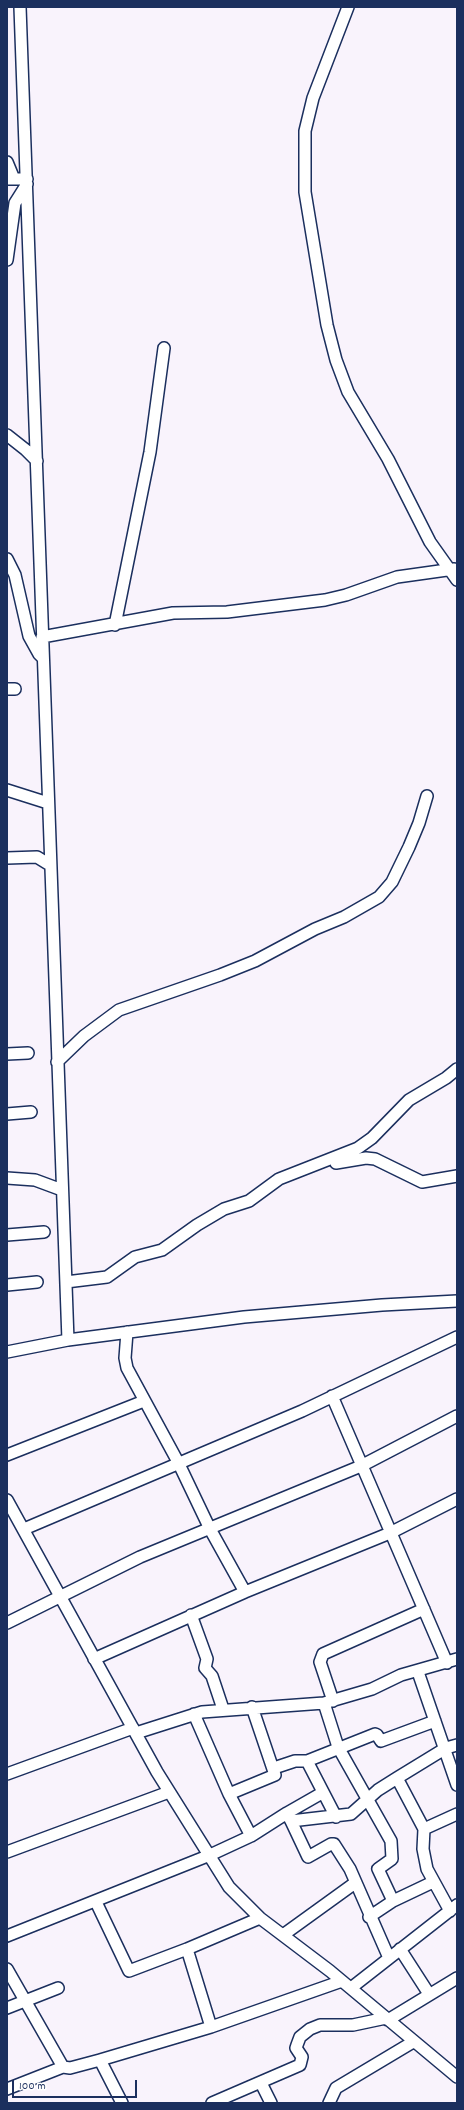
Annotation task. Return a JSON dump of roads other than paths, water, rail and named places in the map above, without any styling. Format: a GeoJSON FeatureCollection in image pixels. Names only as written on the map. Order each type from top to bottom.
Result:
{"type":"FeatureCollection","features":[{"type":"Feature","properties":{"kind":"street"},"geometry":{"type":"LineString","coordinates":[[20,7],[68,1340]]}},
{"type":"Feature","properties":{"kind":"street"},"geometry":{"type":"LineString","coordinates":[[348,7],[313,98],[305,131],[305,192],[314,250],[336,360],[348,392],[388,459],[430,542],[453,569],[457,580]]}},
{"type":"Feature","properties":{"kind":"street"},"geometry":{"type":"LineString","coordinates":[[7,162],[11,179],[27,182]]}},
{"type":"Feature","properties":{"kind":"street"},"geometry":{"type":"LineString","coordinates":[[7,260],[8,244],[15,203],[27,182]]}},
{"type":"Feature","properties":{"kind":"street"},"geometry":{"type":"LineString","coordinates":[[115,625],[150,452],[164,348]]}},
{"type":"Feature","properties":{"kind":"street"},"geometry":{"type":"LineString","coordinates":[[7,435],[36,461]]}},
{"type":"Feature","properties":{"kind":"street"},"geometry":{"type":"LineString","coordinates":[[7,559],[15,575],[29,636],[38,654],[43,658]]}},
{"type":"Feature","properties":{"kind":"street"},"geometry":{"type":"LineString","coordinates":[[42,637],[115,625],[173,613],[227,612],[325,600],[346,595],[397,577],[453,569]]}},
{"type":"Feature","properties":{"kind":"street"},"geometry":{"type":"LineString","coordinates":[[7,790],[48,803]]}},
{"type":"Feature","properties":{"kind":"street"},"geometry":{"type":"LineString","coordinates":[[57,1062],[84,1036],[119,1010],[220,975],[255,961],[314,929],[344,917],[379,897],[392,882],[409,847],[419,823],[427,796]]}},
{"type":"Feature","properties":{"kind":"street"},"geometry":{"type":"LineString","coordinates":[[7,858],[37,857],[50,865]]}},
{"type":"Feature","properties":{"kind":"street"},"geometry":{"type":"LineString","coordinates":[[7,1054],[28,1053]]}},
{"type":"Feature","properties":{"kind":"street"},"geometry":{"type":"LineString","coordinates":[[66,1282],[108,1277],[134,1257],[162,1250],[197,1225],[224,1209],[249,1201],[279,1179],[321,1164],[358,1148],[372,1138],[409,1100],[446,1078],[457,1069]]}},
{"type":"Feature","properties":{"kind":"street"},"geometry":{"type":"LineString","coordinates":[[7,1114],[31,1112]]}},
{"type":"Feature","properties":{"kind":"street"},"geometry":{"type":"LineString","coordinates":[[321,1164],[366,1158],[385,1163],[414,1180],[422,1182],[457,1176]]}},
{"type":"Feature","properties":{"kind":"street"},"geometry":{"type":"LineString","coordinates":[[7,1178],[35,1180],[62,1190]]}},
{"type":"Feature","properties":{"kind":"street"},"geometry":{"type":"LineString","coordinates":[[7,1235],[44,1232]]}},
{"type":"Feature","properties":{"kind":"street"},"geometry":{"type":"LineString","coordinates":[[7,1285],[37,1282]]}},
{"type":"Feature","properties":{"kind":"street"},"geometry":{"type":"LineString","coordinates":[[7,1352],[68,1340],[307,1310],[457,1301]]}},
{"type":"Feature","properties":{"kind":"street"},"geometry":{"type":"LineString","coordinates":[[127,1332],[127,1368],[178,1462],[210,1529],[245,1592]]}},
{"type":"Feature","properties":{"kind":"street"},"geometry":{"type":"LineString","coordinates":[[24,1529],[332,1396],[457,1337]]}},
{"type":"Feature","properties":{"kind":"street"},"geometry":{"type":"LineString","coordinates":[[7,1774],[134,1731],[194,1714],[223,1709],[329,1702],[372,1688],[401,1675],[418,1672],[452,1661],[424,1609],[332,1396]]}},
{"type":"Feature","properties":{"kind":"street"},"geometry":{"type":"LineString","coordinates":[[7,1455],[144,1401]]}},
{"type":"Feature","properties":{"kind":"street"},"geometry":{"type":"LineString","coordinates":[[7,1623],[140,1557],[361,1466],[457,1416]]}},
{"type":"Feature","properties":{"kind":"street"},"geometry":{"type":"LineString","coordinates":[[94,1659],[245,1592],[390,1533],[457,1499]]}},
{"type":"Feature","properties":{"kind":"street"},"geometry":{"type":"LineString","coordinates":[[7,1500],[134,1731],[169,1792],[229,1887],[260,1918],[351,1988],[413,2042],[457,2077]]}},
{"type":"Feature","properties":{"kind":"street"},"geometry":{"type":"LineString","coordinates":[[393,1901],[378,1869],[392,1859],[392,1844],[338,1747],[320,1662],[324,1654],[424,1609]]}},
{"type":"Feature","properties":{"kind":"street"},"geometry":{"type":"LineString","coordinates":[[191,1615],[207,1658],[205,1668],[212,1676],[223,1709]]}},
{"type":"Feature","properties":{"kind":"street"},"geometry":{"type":"LineString","coordinates":[[418,1672],[446,1748],[457,1785]]}},
{"type":"Feature","properties":{"kind":"street"},"geometry":{"type":"LineString","coordinates":[[229,1794],[274,1776],[274,1768],[252,1707]]}},
{"type":"Feature","properties":{"kind":"street"},"geometry":{"type":"LineString","coordinates":[[194,1714],[229,1794],[251,1836]]}},
{"type":"Feature","properties":{"kind":"street"},"geometry":{"type":"LineString","coordinates":[[274,1768],[296,1761],[307,1761],[338,1747],[374,1734],[378,1735],[381,1741],[435,1721]]}},
{"type":"Feature","properties":{"kind":"street"},"geometry":{"type":"LineString","coordinates":[[289,1817],[336,1817],[351,1814],[378,1790],[446,1748],[457,1744]]}},
{"type":"Feature","properties":{"kind":"street"},"geometry":{"type":"LineString","coordinates":[[307,1761],[322,1793],[336,1817]]}},
{"type":"Feature","properties":{"kind":"street"},"geometry":{"type":"LineString","coordinates":[[351,1988],[453,1908],[432,1882],[424,1858],[424,1829],[397,1778]]}},
{"type":"Feature","properties":{"kind":"street"},"geometry":{"type":"LineString","coordinates":[[7,1852],[169,1792]]}},
{"type":"Feature","properties":{"kind":"street"},"geometry":{"type":"LineString","coordinates":[[7,1936],[96,1902],[210,1855],[289,1817],[322,1793]]}},
{"type":"Feature","properties":{"kind":"street"},"geometry":{"type":"LineString","coordinates":[[424,1829],[457,1814]]}},
{"type":"Feature","properties":{"kind":"street"},"geometry":{"type":"LineString","coordinates":[[289,1817],[307,1856],[310,1856],[331,1844],[334,1844],[349,1868],[388,1958]]}},
{"type":"Feature","properties":{"kind":"street"},"geometry":{"type":"LineString","coordinates":[[370,1917],[393,1901],[432,1882]]}},
{"type":"Feature","properties":{"kind":"street"},"geometry":{"type":"LineString","coordinates":[[283,1935],[355,1883]]}},
{"type":"Feature","properties":{"kind":"street"},"geometry":{"type":"LineString","coordinates":[[96,1902],[129,1971],[187,1949],[260,1918]]}},
{"type":"Feature","properties":{"kind":"street"},"geometry":{"type":"LineString","coordinates":[[187,1949],[211,2027]]}},
{"type":"Feature","properties":{"kind":"street"},"geometry":{"type":"LineString","coordinates":[[400,1949],[429,1994]]}},
{"type":"Feature","properties":{"kind":"street"},"geometry":{"type":"LineString","coordinates":[[7,1969],[63,2067]]}},
{"type":"Feature","properties":{"kind":"street"},"geometry":{"type":"LineString","coordinates":[[212,2103],[262,2083],[300,2065],[302,2057],[296,2048],[300,2037],[310,2029],[320,2025],[353,2025],[387,2019],[457,1978]]}},
{"type":"Feature","properties":{"kind":"street"},"geometry":{"type":"LineString","coordinates":[[7,2089],[63,2067],[70,2068],[100,2060],[211,2027],[342,1981]]}},
{"type":"Feature","properties":{"kind":"street"},"geometry":{"type":"LineString","coordinates":[[7,2008],[58,1988]]}},
{"type":"Feature","properties":{"kind":"street"},"geometry":{"type":"LineString","coordinates":[[329,2103],[336,2088],[413,2042]]}},
{"type":"Feature","properties":{"kind":"street"},"geometry":{"type":"LineString","coordinates":[[100,2060],[122,2103]]}},
{"type":"Feature","properties":{"kind":"street"},"geometry":{"type":"LineString","coordinates":[[262,2083],[271,2103]]}}]}
